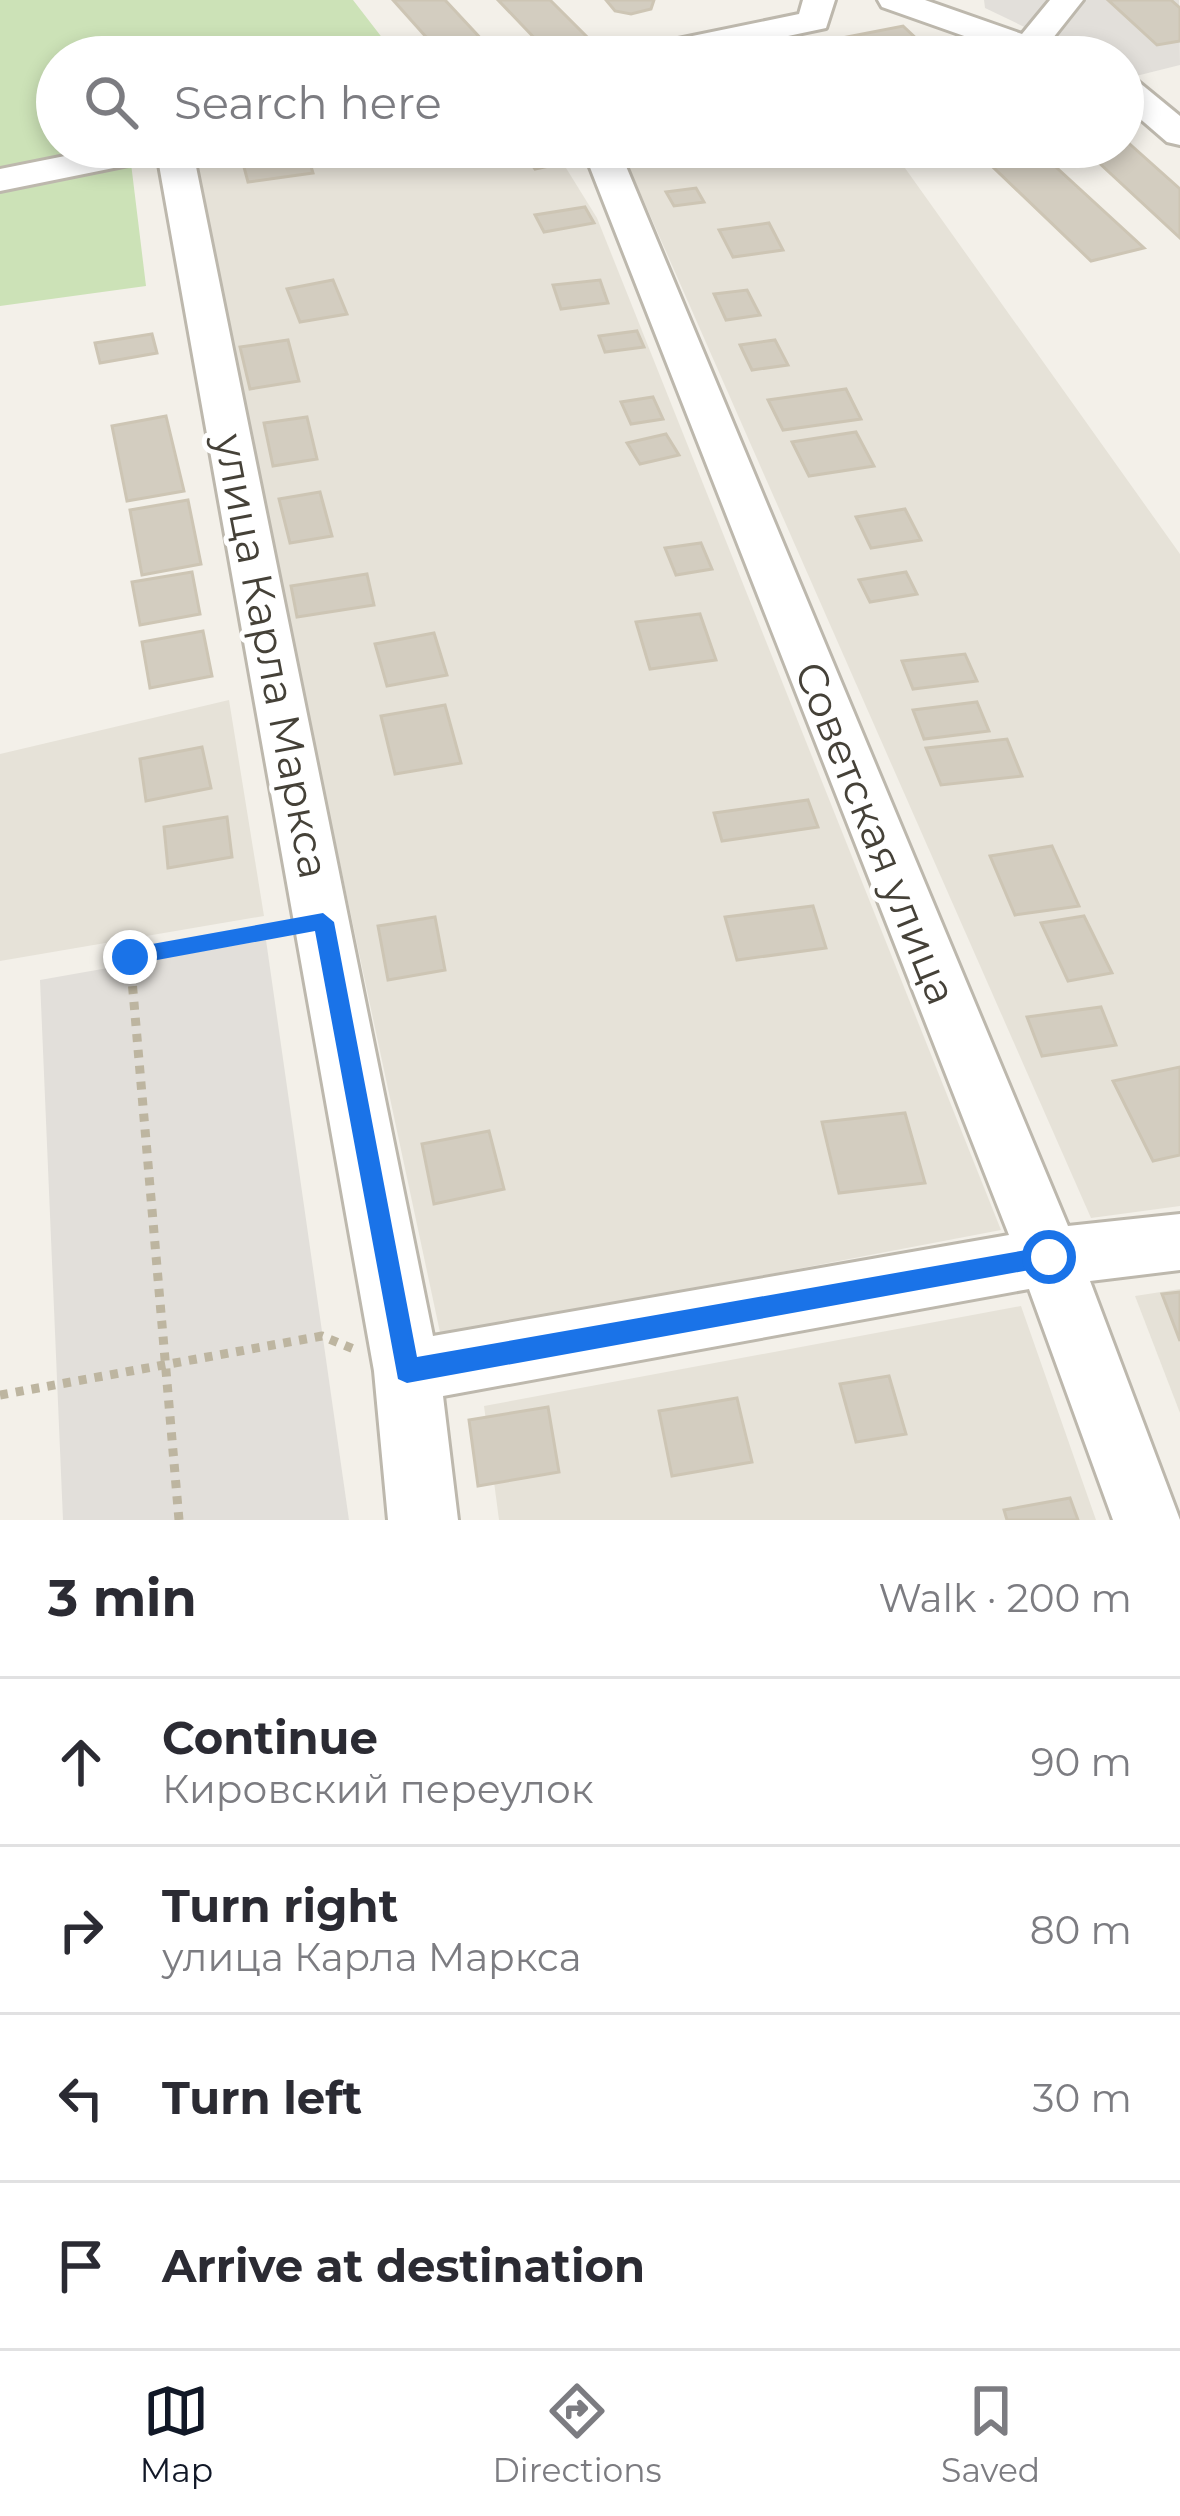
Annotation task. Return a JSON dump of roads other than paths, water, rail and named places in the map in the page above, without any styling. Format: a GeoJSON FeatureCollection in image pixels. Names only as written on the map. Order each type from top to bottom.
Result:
{"type":"FeatureCollection","features":[{"type":"Feature","properties":{"kind":"street"},"geometry":{"type":"LineString","coordinates":[[1049,36],[1066,0]]}},
{"type":"Feature","properties":{"kind":"street"},"geometry":{"type":"LineString","coordinates":[[719,36],[817,10],[883,10],[981,36]]}},
{"type":"Feature","properties":{"kind":"street"},"geometry":{"type":"LineString","coordinates":[[1144,104],[1180,134]]}},
{"type":"Feature","properties":{"kind":"street"},"geometry":{"type":"LineString","coordinates":[[0,180],[60,168]]}},
{"type":"Feature","properties":{"kind":"street","name":"улица Карла Маркса"},"geometry":{"type":"LineString","coordinates":[[178,168],[407,1371],[423,1520]]}},
{"type":"Feature","properties":{"kind":"street","name":"Советская улица"},"geometry":{"type":"LineString","coordinates":[[608,168],[1049,1257],[1148,1520]]}},
{"type":"Feature","properties":{"kind":"street"},"geometry":{"type":"LineString","coordinates":[[407,1371],[1049,1257],[1180,1242]]}}]}
